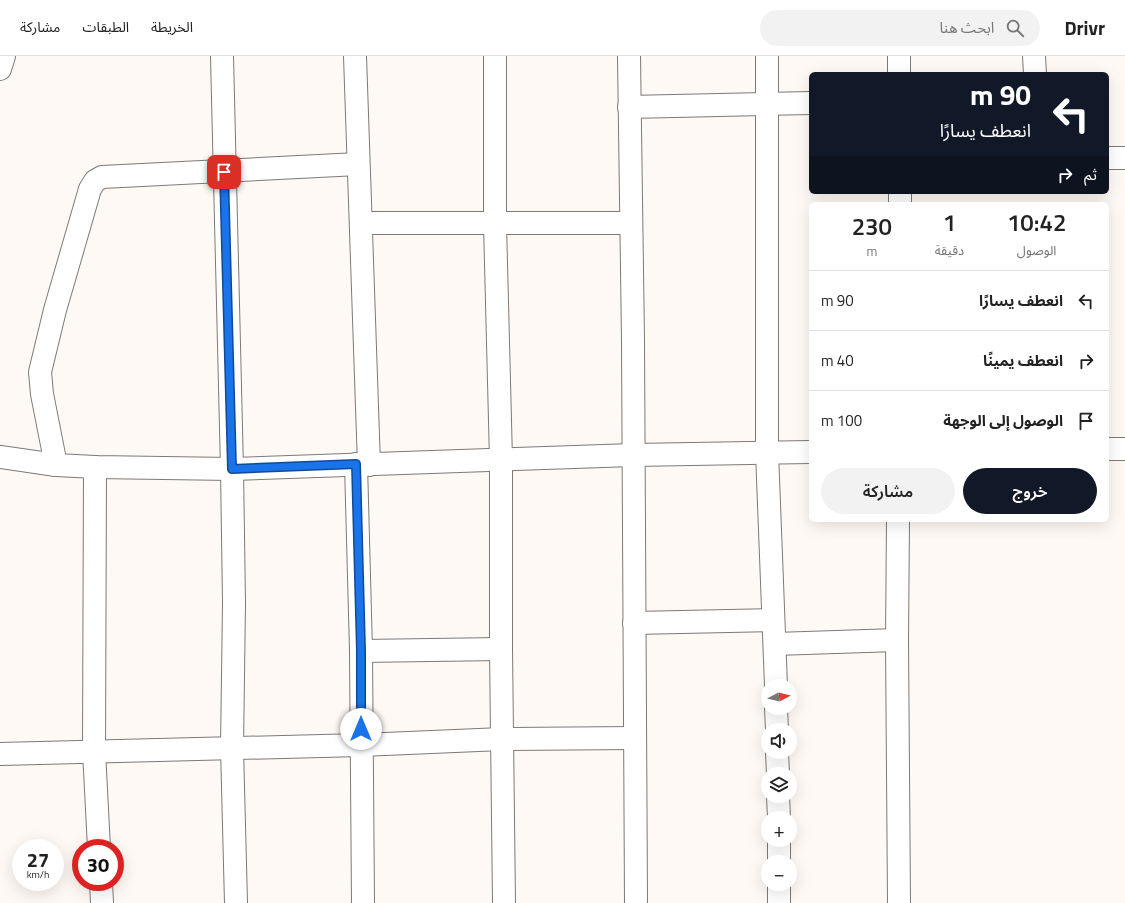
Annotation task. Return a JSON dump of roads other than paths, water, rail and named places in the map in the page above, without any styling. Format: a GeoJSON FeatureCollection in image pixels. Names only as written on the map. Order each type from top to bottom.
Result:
{"type":"FeatureCollection","features":[{"type":"Feature","properties":{"kind":"street"},"geometry":{"type":"LineString","coordinates":[[0,69],[4,56]]}},
{"type":"Feature","properties":{"kind":"street"},"geometry":{"type":"LineString","coordinates":[[222,56],[232,469],[234,603],[232,748],[236,903]]}},
{"type":"Feature","properties":{"kind":"street"},"geometry":{"type":"LineString","coordinates":[[355,56],[361,223],[363,465],[361,745],[363,903]]}},
{"type":"Feature","properties":{"kind":"street"},"geometry":{"type":"LineString","coordinates":[[495,56],[495,224],[501,460],[501,649],[504,903]]}},
{"type":"Feature","properties":{"kind":"street"},"geometry":{"type":"LineString","coordinates":[[629,56],[636,903]]}},
{"type":"Feature","properties":{"kind":"street"},"geometry":{"type":"LineString","coordinates":[[767,56],[767,452],[776,679]]}},
{"type":"Feature","properties":{"kind":"street"},"geometry":{"type":"LineString","coordinates":[[899,56],[899,72]]}},
{"type":"Feature","properties":{"kind":"street"},"geometry":{"type":"LineString","coordinates":[[1034,56],[1035,72]]}},
{"type":"Feature","properties":{"kind":"street"},"geometry":{"type":"LineString","coordinates":[[629,107],[809,103]]}},
{"type":"Feature","properties":{"kind":"street"},"geometry":{"type":"LineString","coordinates":[[1109,158],[1125,158]]}},
{"type":"Feature","properties":{"kind":"street"},"geometry":{"type":"LineString","coordinates":[[56,465],[42,394],[40,372],[90,189],[95,181],[102,177],[358,164]]}},
{"type":"Feature","properties":{"kind":"street"},"geometry":{"type":"LineString","coordinates":[[361,223],[630,223]]}},
{"type":"Feature","properties":{"kind":"street"},"geometry":{"type":"LineString","coordinates":[[1109,449],[1125,449]]}},
{"type":"Feature","properties":{"kind":"street"},"geometry":{"type":"LineString","coordinates":[[0,457],[56,465],[232,469],[633,455],[809,452]]}},
{"type":"Feature","properties":{"kind":"street"},"geometry":{"type":"LineString","coordinates":[[95,467],[94,751],[99,839]]}},
{"type":"Feature","properties":{"kind":"street"},"geometry":{"type":"LineString","coordinates":[[898,522],[897,640],[899,903]]}},
{"type":"Feature","properties":{"kind":"street"},"geometry":{"type":"LineString","coordinates":[[634,623],[773,620]]}},
{"type":"Feature","properties":{"kind":"street"},"geometry":{"type":"LineString","coordinates":[[775,644],[897,640]]}},
{"type":"Feature","properties":{"kind":"street"},"geometry":{"type":"LineString","coordinates":[[361,651],[501,649]]}},
{"type":"Feature","properties":{"kind":"street"},"geometry":{"type":"LineString","coordinates":[[0,754],[361,745],[502,739],[635,738]]}},
{"type":"Feature","properties":{"kind":"street"},"geometry":{"type":"LineString","coordinates":[[101,891],[102,903]]}},
{"type":"Feature","properties":{"kind":"street"},"geometry":{"type":"LineString","coordinates":[[779,891],[779,903]]}}]}
